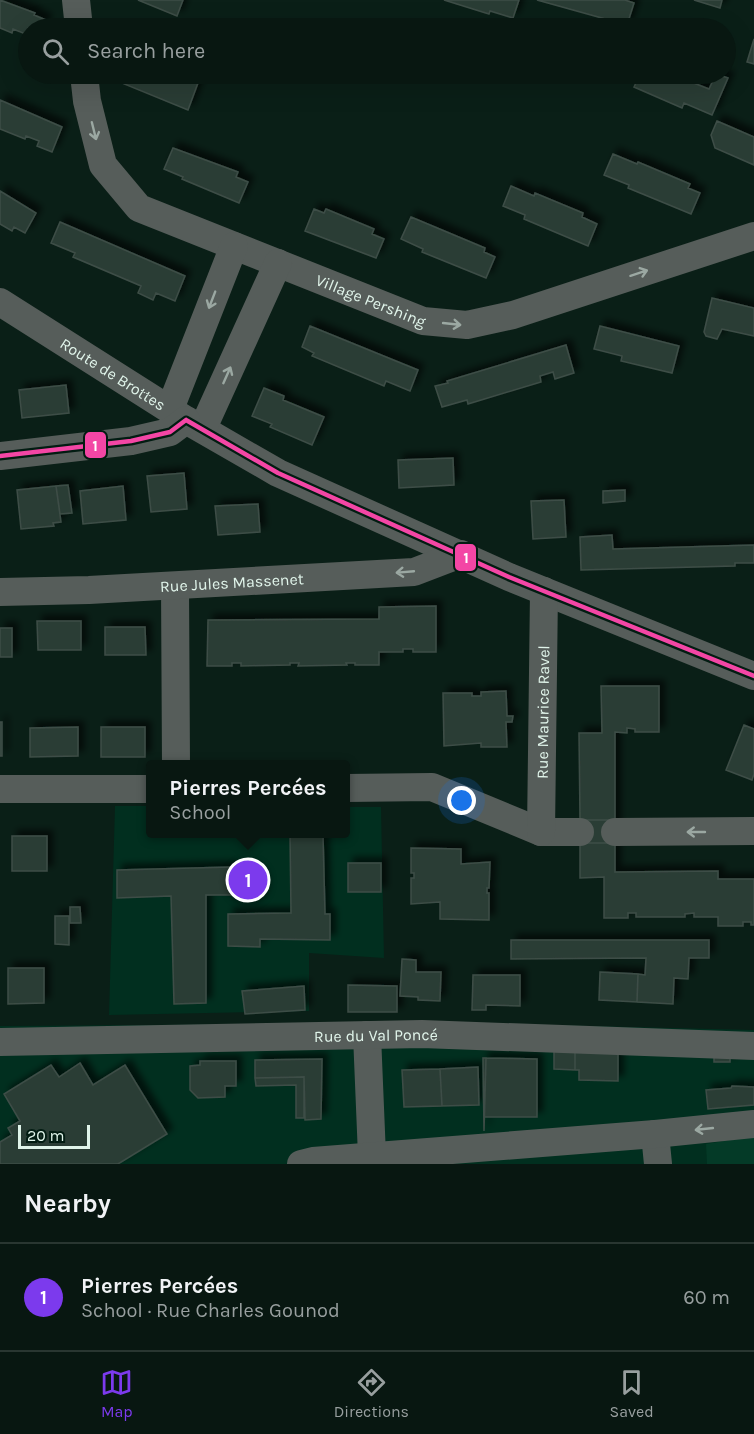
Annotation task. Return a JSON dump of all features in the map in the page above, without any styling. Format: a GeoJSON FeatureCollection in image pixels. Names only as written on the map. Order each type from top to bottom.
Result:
{"type":"FeatureCollection","features":[{"type":"Feature","properties":{"kind":"street"},"geometry":{"type":"LineString","coordinates":[[76,0],[78,18]]}},
{"type":"Feature","properties":{"kind":"street","name":"Village Pershing"},"geometry":{"type":"LineString","coordinates":[[85,84],[87,101],[103,165],[139,208],[423,321],[467,326],[513,315],[754,236]]}},
{"type":"Feature","properties":{"kind":"street"},"geometry":{"type":"LineString","coordinates":[[186,419],[234,246]]}},
{"type":"Feature","properties":{"kind":"street"},"geometry":{"type":"LineString","coordinates":[[0,456],[131,441],[170,432],[186,419],[278,263]]}},
{"type":"Feature","properties":{"kind":"street","name":"Route de Brottes"},"geometry":{"type":"LineString","coordinates":[[0,302],[186,419],[278,473],[544,591],[754,676]]}},
{"type":"Feature","properties":{"kind":"street","name":"Rue Jules Massenet"},"geometry":{"type":"LineString","coordinates":[[0,592],[174,586],[414,572],[460,554]]}},
{"type":"Feature","properties":{"kind":"street"},"geometry":{"type":"LineString","coordinates":[[174,586],[176,760]]}},
{"type":"Feature","properties":{"kind":"street","name":"Rue Maurice Ravel"},"geometry":{"type":"LineString","coordinates":[[541,832],[544,591]]}},
{"type":"Feature","properties":{"kind":"street"},"geometry":{"type":"LineString","coordinates":[[350,788],[432,787],[541,832],[580,832]]}},
{"type":"Feature","properties":{"kind":"street"},"geometry":{"type":"LineString","coordinates":[[0,789],[146,789]]}},
{"type":"Feature","properties":{"kind":"street"},"geometry":{"type":"LineString","coordinates":[[615,832],[754,831]]}},
{"type":"Feature","properties":{"kind":"street","name":"Rue du Val Poncé"},"geometry":{"type":"LineString","coordinates":[[0,1042],[422,1034],[754,1046]]}},
{"type":"Feature","properties":{"kind":"street"},"geometry":{"type":"LineString","coordinates":[[367,1035],[372,1156]]}},
{"type":"Feature","properties":{"kind":"street"},"geometry":{"type":"LineString","coordinates":[[301,1164],[754,1124]]}},
{"type":"Feature","properties":{"kind":"street"},"geometry":{"type":"LineString","coordinates":[[655,1134],[658,1164]]}},
{"type":"Feature","properties":{"kind":"shaded area"},"geometry":{"type":"Polygon","coordinates":[[[115,806],[146,806],[146,838],[350,838],[350,807],[381,807],[384,958],[309,953],[309,1011],[109,1015],[115,806]]]}},
{"type":"Feature","properties":{"kind":"shaded area"},"geometry":{"type":"Polygon","coordinates":[[[461,1023],[754,1030],[754,1164],[0,1164],[0,1026],[461,1023]]]}},
{"type":"Feature","properties":{"kind":"shaded area"},"geometry":{"type":"Polygon","coordinates":[[[754,1136],[754,1164],[707,1164],[706,1144],[754,1136]]]}},
{"type":"Feature","properties":{"kind":"building"},"geometry":{"type":"Polygon","coordinates":[[[0,0],[35,13],[34,15],[41,18],[18,18],[18,31],[13,29],[12,33],[0,28],[0,0]]]}},
{"type":"Feature","properties":{"kind":"building"},"geometry":{"type":"Polygon","coordinates":[[[138,0],[183,0],[177,16],[138,0]]]}},
{"type":"Feature","properties":{"kind":"building"},"geometry":{"type":"Polygon","coordinates":[[[444,0],[519,0],[513,18],[490,11],[489,14],[444,0]]]}},
{"type":"Feature","properties":{"kind":"building"},"geometry":{"type":"Polygon","coordinates":[[[537,0],[625,0],[634,3],[629,18],[602,18],[537,0]]]}},
{"type":"Feature","properties":{"kind":"building"},"geometry":{"type":"Polygon","coordinates":[[[694,0],[722,0],[720,8],[694,0]]]}},
{"type":"Feature","properties":{"kind":"building"},"geometry":{"type":"Polygon","coordinates":[[[754,39],[754,64],[747,62],[754,39]]]}},
{"type":"Feature","properties":{"kind":"building"},"geometry":{"type":"Polygon","coordinates":[[[124,84],[198,84],[188,110],[124,84]]]}},
{"type":"Feature","properties":{"kind":"building"},"geometry":{"type":"Polygon","coordinates":[[[635,84],[696,84],[709,89],[711,84],[725,84],[712,115],[684,103],[682,108],[634,87],[635,84]]]}},
{"type":"Feature","properties":{"kind":"building"},"geometry":{"type":"Polygon","coordinates":[[[0,100],[62,127],[52,152],[37,146],[39,141],[26,136],[25,139],[0,129],[0,100]]]}},
{"type":"Feature","properties":{"kind":"building"},"geometry":{"type":"Polygon","coordinates":[[[717,121],[754,137],[754,165],[715,148],[711,135],[717,121]]]}},
{"type":"Feature","properties":{"kind":"building"},"geometry":{"type":"Polygon","coordinates":[[[173,148],[238,172],[236,177],[248,182],[239,203],[164,169],[173,148]]]}},
{"type":"Feature","properties":{"kind":"building"},"geometry":{"type":"Polygon","coordinates":[[[613,154],[690,184],[688,188],[700,193],[691,214],[628,188],[629,185],[604,175],[613,154]]]}},
{"type":"Feature","properties":{"kind":"building"},"geometry":{"type":"Polygon","coordinates":[[[511,186],[534,196],[535,193],[583,213],[582,217],[597,224],[588,246],[524,219],[525,215],[503,206],[511,186]]]}},
{"type":"Feature","properties":{"kind":"building"},"geometry":{"type":"Polygon","coordinates":[[[0,191],[36,213],[25,233],[14,227],[12,231],[0,224],[0,191]]]}},
{"type":"Feature","properties":{"kind":"building"},"geometry":{"type":"Polygon","coordinates":[[[314,209],[324,213],[326,209],[374,229],[372,234],[384,239],[376,258],[305,231],[314,209]]]}},
{"type":"Feature","properties":{"kind":"building"},"geometry":{"type":"Polygon","coordinates":[[[411,217],[485,248],[484,252],[495,257],[486,278],[422,252],[423,249],[401,239],[411,217]]]}},
{"type":"Feature","properties":{"kind":"building"},"geometry":{"type":"Polygon","coordinates":[[[60,222],[185,276],[175,301],[156,293],[153,300],[138,293],[141,286],[73,257],[75,253],[51,243],[60,222]]]}},
{"type":"Feature","properties":{"kind":"building"},"geometry":{"type":"Polygon","coordinates":[[[712,298],[754,308],[754,336],[722,329],[717,339],[706,336],[704,332],[712,298]]]}},
{"type":"Feature","properties":{"kind":"building"},"geometry":{"type":"Polygon","coordinates":[[[310,326],[418,370],[410,391],[386,381],[384,386],[312,356],[314,353],[302,347],[310,326]]]}},
{"type":"Feature","properties":{"kind":"building"},"geometry":{"type":"Polygon","coordinates":[[[600,326],[679,346],[672,373],[621,361],[622,356],[594,349],[600,326]]]}},
{"type":"Feature","properties":{"kind":"building"},"geometry":{"type":"Polygon","coordinates":[[[566,345],[574,373],[555,379],[553,372],[540,376],[541,382],[468,404],[467,400],[442,407],[435,386],[566,345]]]}},
{"type":"Feature","properties":{"kind":"building"},"geometry":{"type":"Polygon","coordinates":[[[66,385],[69,413],[22,418],[19,390],[66,385]]]}},
{"type":"Feature","properties":{"kind":"building"},"geometry":{"type":"Polygon","coordinates":[[[264,388],[284,396],[283,400],[324,417],[312,445],[270,427],[272,424],[252,416],[264,388]]]}},
{"type":"Feature","properties":{"kind":"building"},"geometry":{"type":"Polygon","coordinates":[[[453,458],[454,485],[399,488],[398,460],[453,458]]]}},
{"type":"Feature","properties":{"kind":"building"},"geometry":{"type":"Polygon","coordinates":[[[184,473],[187,509],[151,512],[147,476],[184,473]]]}},
{"type":"Feature","properties":{"kind":"building"},"geometry":{"type":"Polygon","coordinates":[[[68,485],[72,513],[60,514],[56,486],[68,485]]]}},
{"type":"Feature","properties":{"kind":"building"},"geometry":{"type":"Polygon","coordinates":[[[56,486],[61,522],[53,523],[54,526],[21,529],[17,490],[56,486]]]}},
{"type":"Feature","properties":{"kind":"building"},"geometry":{"type":"Polygon","coordinates":[[[123,486],[126,520],[83,524],[80,491],[123,486]]]}},
{"type":"Feature","properties":{"kind":"building"},"geometry":{"type":"Polygon","coordinates":[[[625,490],[625,501],[603,503],[603,491],[625,490]]]}},
{"type":"Feature","properties":{"kind":"building"},"geometry":{"type":"Polygon","coordinates":[[[564,500],[566,537],[533,539],[531,501],[564,500]]]}},
{"type":"Feature","properties":{"kind":"building"},"geometry":{"type":"Polygon","coordinates":[[[258,504],[260,532],[218,535],[215,506],[258,504]]]}},
{"type":"Feature","properties":{"kind":"building"},"geometry":{"type":"Polygon","coordinates":[[[612,535],[613,549],[754,545],[754,563],[735,563],[735,566],[581,570],[580,537],[612,535]]]}},
{"type":"Feature","properties":{"kind":"building"},"geometry":{"type":"Polygon","coordinates":[[[436,606],[436,652],[413,652],[413,649],[403,649],[403,652],[379,652],[379,665],[346,663],[347,665],[298,666],[299,663],[290,663],[290,665],[241,666],[241,663],[232,663],[232,666],[207,666],[208,620],[379,619],[379,607],[436,606]]]}},
{"type":"Feature","properties":{"kind":"building"},"geometry":{"type":"Polygon","coordinates":[[[37,621],[81,621],[81,650],[38,650],[37,621]]]}},
{"type":"Feature","properties":{"kind":"building"},"geometry":{"type":"Polygon","coordinates":[[[105,627],[145,627],[146,655],[105,655],[105,627]]]}},
{"type":"Feature","properties":{"kind":"building"},"geometry":{"type":"Polygon","coordinates":[[[0,628],[12,628],[12,657],[0,657],[0,628]]]}},
{"type":"Feature","properties":{"kind":"building"},"geometry":{"type":"Polygon","coordinates":[[[601,686],[659,686],[659,732],[635,732],[635,729],[627,728],[627,733],[615,732],[615,820],[580,820],[579,733],[602,733],[601,686]]]}},
{"type":"Feature","properties":{"kind":"building"},"geometry":{"type":"Polygon","coordinates":[[[506,691],[507,716],[513,716],[512,722],[506,722],[507,747],[481,747],[481,743],[444,746],[443,693],[472,693],[472,696],[481,696],[481,692],[506,691]]]}},
{"type":"Feature","properties":{"kind":"building"},"geometry":{"type":"Polygon","coordinates":[[[0,722],[2,722],[2,756],[0,756],[0,722]]]}},
{"type":"Feature","properties":{"kind":"building"},"geometry":{"type":"Polygon","coordinates":[[[744,725],[754,729],[752,780],[726,770],[744,725]]]}},
{"type":"Feature","properties":{"kind":"building"},"geometry":{"type":"Polygon","coordinates":[[[78,727],[78,756],[30,757],[30,728],[78,727]]]}},
{"type":"Feature","properties":{"kind":"building"},"geometry":{"type":"Polygon","coordinates":[[[101,727],[145,727],[145,757],[101,757],[101,727]]]}},
{"type":"Feature","properties":{"kind":"building"},"geometry":{"type":"Polygon","coordinates":[[[580,820],[615,820],[615,843],[580,843],[580,820]]]}},
{"type":"Feature","properties":{"kind":"building"},"geometry":{"type":"Polygon","coordinates":[[[12,836],[47,836],[47,871],[12,871],[12,836]]]}},
{"type":"Feature","properties":{"kind":"building"},"geometry":{"type":"Polygon","coordinates":[[[290,838],[323,838],[325,914],[330,914],[330,940],[260,939],[260,947],[228,946],[228,914],[291,913],[290,838]]]}},
{"type":"Feature","properties":{"kind":"building"},"geometry":{"type":"Polygon","coordinates":[[[580,843],[615,843],[615,872],[718,871],[718,879],[754,879],[754,925],[751,925],[751,922],[743,922],[743,926],[718,926],[718,917],[694,917],[694,913],[685,914],[685,917],[636,917],[636,913],[628,913],[628,918],[604,918],[604,877],[580,878],[580,843]]]}},
{"type":"Feature","properties":{"kind":"building"},"geometry":{"type":"Polygon","coordinates":[[[411,848],[461,849],[461,864],[490,862],[489,888],[487,888],[489,920],[440,919],[440,902],[411,904],[411,878],[414,878],[414,873],[411,873],[411,848]]]}},
{"type":"Feature","properties":{"kind":"building"},"geometry":{"type":"Polygon","coordinates":[[[348,863],[381,863],[381,892],[348,892],[348,863]]]}},
{"type":"Feature","properties":{"kind":"building"},"geometry":{"type":"Polygon","coordinates":[[[231,867],[231,895],[206,895],[206,1003],[174,1004],[171,896],[117,898],[117,870],[231,867]]]}},
{"type":"Feature","properties":{"kind":"building"},"geometry":{"type":"Polygon","coordinates":[[[70,907],[80,907],[81,923],[70,923],[70,907]]]}},
{"type":"Feature","properties":{"kind":"building"},"geometry":{"type":"Polygon","coordinates":[[[55,916],[69,916],[69,945],[55,944],[55,916]]]}},
{"type":"Feature","properties":{"kind":"building"},"geometry":{"type":"Polygon","coordinates":[[[511,940],[709,940],[709,958],[689,958],[688,979],[674,978],[673,1004],[637,1002],[638,974],[645,975],[646,958],[511,959],[511,940]]]}},
{"type":"Feature","properties":{"kind":"building"},"geometry":{"type":"Polygon","coordinates":[[[402,959],[416,960],[416,972],[441,972],[440,1001],[400,996],[402,959]]]}},
{"type":"Feature","properties":{"kind":"building"},"geometry":{"type":"Polygon","coordinates":[[[8,968],[44,968],[44,1003],[8,1004],[8,968]]]}},
{"type":"Feature","properties":{"kind":"building"},"geometry":{"type":"Polygon","coordinates":[[[600,972],[638,974],[637,1002],[599,1000],[600,972]]]}},
{"type":"Feature","properties":{"kind":"building"},"geometry":{"type":"Polygon","coordinates":[[[473,975],[520,975],[520,1006],[486,1005],[486,1010],[472,1010],[473,975]]]}},
{"type":"Feature","properties":{"kind":"building"},"geometry":{"type":"Polygon","coordinates":[[[348,985],[397,986],[397,1012],[348,1012],[348,985]]]}},
{"type":"Feature","properties":{"kind":"building"},"geometry":{"type":"Polygon","coordinates":[[[304,986],[305,1010],[245,1014],[242,991],[304,986]]]}},
{"type":"Feature","properties":{"kind":"building"},"geometry":{"type":"Polygon","coordinates":[[[554,1048],[575,1049],[575,1070],[554,1069],[554,1048]]]}},
{"type":"Feature","properties":{"kind":"building"},"geometry":{"type":"Polygon","coordinates":[[[575,1049],[618,1050],[618,1081],[579,1080],[579,1070],[575,1070],[575,1049]]]}},
{"type":"Feature","properties":{"kind":"building"},"geometry":{"type":"Polygon","coordinates":[[[730,1052],[730,1062],[714,1062],[714,1057],[730,1052]]]}},
{"type":"Feature","properties":{"kind":"building"},"geometry":{"type":"Polygon","coordinates":[[[483,1058],[486,1058],[484,1131],[483,1058]]]}},
{"type":"Feature","properties":{"kind":"building"},"geometry":{"type":"Polygon","coordinates":[[[486,1058],[537,1059],[537,1117],[484,1117],[486,1058]]]}},
{"type":"Feature","properties":{"kind":"building"},"geometry":{"type":"Polygon","coordinates":[[[322,1059],[321,1119],[305,1120],[304,1077],[255,1078],[255,1060],[322,1059]]]}},
{"type":"Feature","properties":{"kind":"building"},"geometry":{"type":"Polygon","coordinates":[[[200,1061],[236,1061],[236,1086],[225,1086],[225,1097],[198,1098],[190,1090],[190,1066],[200,1065],[200,1061]]]}},
{"type":"Feature","properties":{"kind":"building"},"geometry":{"type":"Polygon","coordinates":[[[80,1063],[93,1085],[125,1065],[167,1134],[118,1164],[0,1164],[0,1142],[12,1135],[8,1128],[20,1121],[4,1094],[51,1065],[59,1077],[80,1063]]]}},
{"type":"Feature","properties":{"kind":"building"},"geometry":{"type":"Polygon","coordinates":[[[478,1067],[479,1105],[442,1106],[440,1069],[478,1067]]]}},
{"type":"Feature","properties":{"kind":"building"},"geometry":{"type":"Polygon","coordinates":[[[440,1069],[442,1106],[404,1107],[402,1070],[440,1069]]]}},
{"type":"Feature","properties":{"kind":"building"},"geometry":{"type":"Polygon","coordinates":[[[304,1077],[304,1118],[296,1118],[296,1085],[256,1086],[255,1078],[304,1077]]]}},
{"type":"Feature","properties":{"kind":"building"},"geometry":{"type":"Polygon","coordinates":[[[732,1086],[754,1087],[754,1105],[708,1109],[706,1090],[731,1088],[732,1086]]]}},
{"type":"Feature","properties":{"kind":"transit line","name":"1"},"geometry":{"type":"LineString","coordinates":[[186,420],[278,473],[509,577],[754,676]]}},
{"type":"Feature","properties":{"kind":"transit line","name":"1"},"geometry":{"type":"LineString","coordinates":[[0,456],[131,441],[170,432],[186,420]]}},
{"type":"Feature","properties":{"kind":"place","name":"Pierres Percées"},"geometry":{"type":"Point","coordinates":[248,880]}}]}
